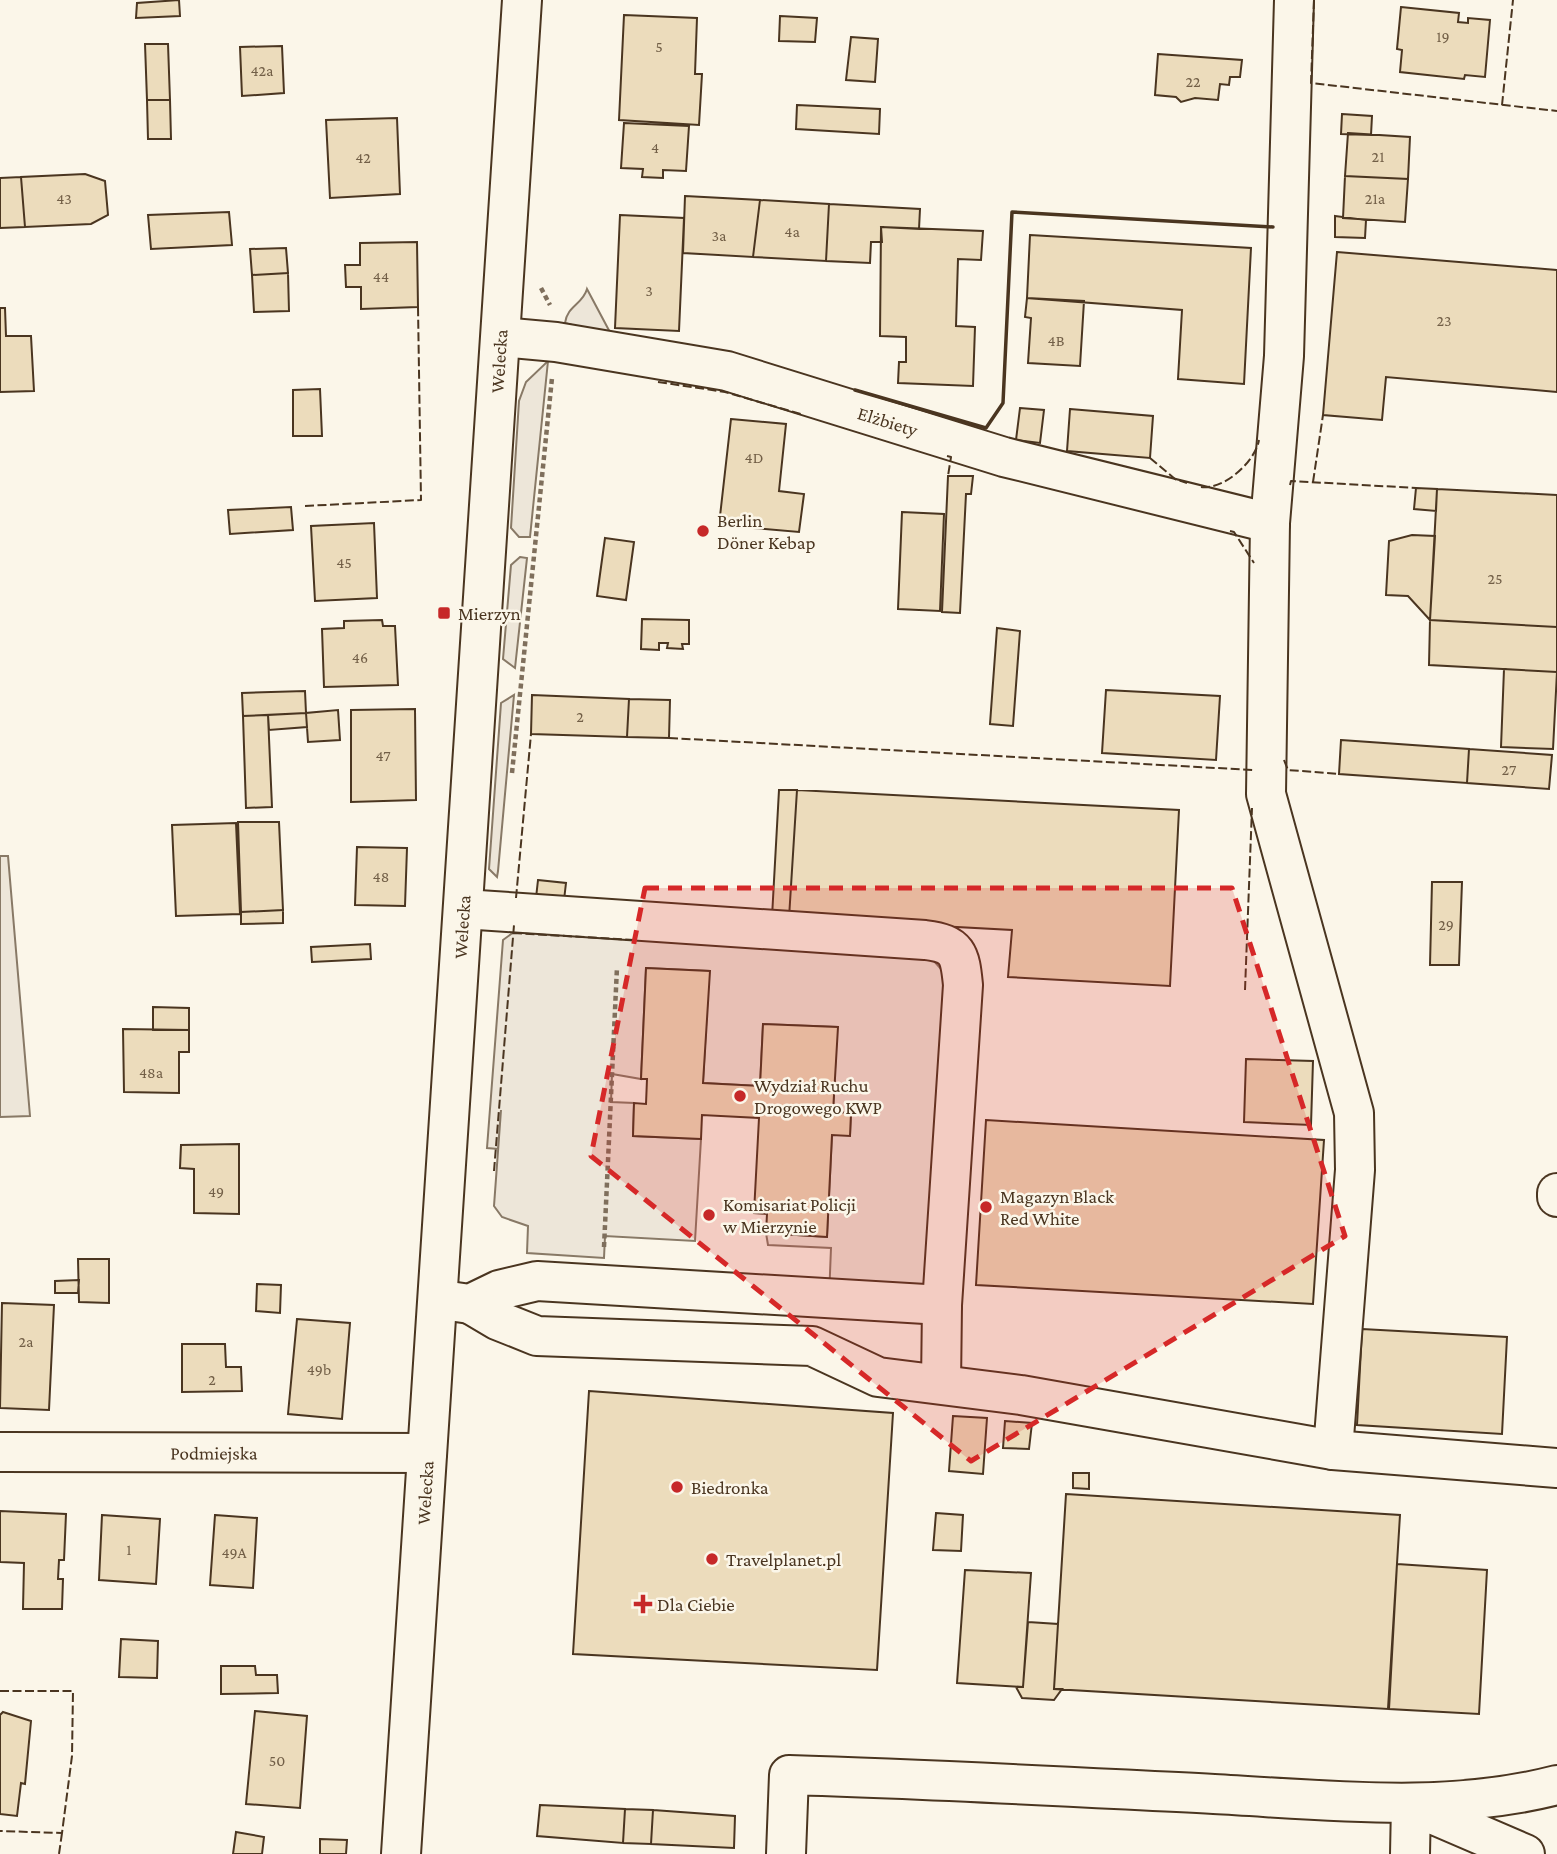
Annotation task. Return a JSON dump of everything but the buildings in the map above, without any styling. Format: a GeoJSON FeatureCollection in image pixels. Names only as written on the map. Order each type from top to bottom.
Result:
{"type":"FeatureCollection","features":[{"type":"Feature","properties":{"kind":"main road","name":"Welecka"},"geometry":{"type":"LineString","coordinates":[[401,1854],[427,1453],[453,1302],[463,909],[522,0]]}},
{"type":"Feature","properties":{"kind":"main road"},"geometry":{"type":"LineString","coordinates":[[1294,0],[1284,356],[1270,523],[1266,794],[1354,1113],[1355,1170],[1333,1450]]}},
{"type":"Feature","properties":{"kind":"main road","name":"Elżbiety"},"geometry":{"type":"LineString","coordinates":[[501,337],[544,340],[727,371],[1004,457],[1270,523]]}},
{"type":"Feature","properties":{"kind":"main road"},"geometry":{"type":"LineString","coordinates":[[463,909],[925,940],[944,942],[954,950],[961,959],[963,985],[942,1305],[941,1384]]}},
{"type":"Feature","properties":{"kind":"main road"},"geometry":{"type":"LineString","coordinates":[[453,1302],[537,1281],[942,1305]]}},
{"type":"Feature","properties":{"kind":"main road"},"geometry":{"type":"LineString","coordinates":[[453,1302],[537,1336],[812,1346],[878,1377],[1021,1395],[1333,1450],[1557,1468]]}},
{"type":"Feature","properties":{"kind":"main road","name":"Podmiejska"},"geometry":{"type":"LineString","coordinates":[[0,1452],[427,1453]]}},
{"type":"Feature","properties":{"kind":"main road"},"geometry":{"type":"LineString","coordinates":[[786,1854],[789,1775],[916,1779],[1411,1805],[1530,1792],[1557,1785]]}},
{"type":"Feature","properties":{"kind":"main road"},"geometry":{"type":"LineString","coordinates":[[1410,1854],[1411,1805]]}},
{"type":"Feature","properties":{"kind":"main road"},"geometry":{"type":"LineString","coordinates":[[1411,1805],[1525,1854]]}},
{"type":"Feature","properties":{"kind":"path"},"geometry":{"type":"LineString","coordinates":[[536,279],[553,309]]}},
{"type":"Feature","properties":{"kind":"path"},"geometry":{"type":"LineString","coordinates":[[603,1283],[617,967]]}},
{"type":"Feature","properties":{"kind":"highlighted area"},"geometry":{"type":"Polygon","coordinates":[[[645,888],[1232,888],[1345,1236],[971,1461],[591,1156],[645,888]]]}},
{"type":"Feature","properties":{"kind":"shaded area"},"geometry":{"type":"Polygon","coordinates":[[[587,289],[612,336],[565,323],[566,317],[587,289]]]}},
{"type":"Feature","properties":{"kind":"shaded area"},"geometry":{"type":"Polygon","coordinates":[[[548,361],[530,537],[519,537],[511,528],[519,401],[526,382],[548,361]]]}},
{"type":"Feature","properties":{"kind":"shaded area"},"geometry":{"type":"Polygon","coordinates":[[[520,557],[527,558],[515,668],[503,659],[511,565],[520,557]]]}},
{"type":"Feature","properties":{"kind":"shaded area"},"geometry":{"type":"Polygon","coordinates":[[[514,695],[497,877],[489,869],[501,703],[514,695]]]}},
{"type":"Feature","properties":{"kind":"shaded area"},"geometry":{"type":"Polygon","coordinates":[[[0,856],[8,856],[30,1116],[0,1117],[0,856]]]}},
{"type":"Feature","properties":{"kind":"shaded area"},"geometry":{"type":"Polygon","coordinates":[[[518,929],[933,960],[942,970],[947,983],[930,1284],[829,1298],[831,1248],[768,1245],[766,1233],[827,1237],[832,1135],[850,1135],[851,1114],[833,1112],[837,1027],[763,1024],[760,1086],[703,1083],[709,971],[646,968],[641,1079],[612,1074],[611,1102],[634,1103],[633,1136],[701,1139],[695,1241],[605,1236],[604,1258],[527,1253],[528,1226],[502,1217],[494,1206],[501,1110],[498,1149],[487,1148],[503,940],[518,929]]]}},
{"type":"Feature","properties":{"kind":"fence"},"geometry":{"type":"LineString","coordinates":[[1314,0],[1311,83],[1557,111]]}},
{"type":"Feature","properties":{"kind":"fence"},"geometry":{"type":"LineString","coordinates":[[1502,105],[1513,0]]}},
{"type":"Feature","properties":{"kind":"fence"},"geometry":{"type":"LineString","coordinates":[[305,506],[421,500],[418,307]]}},
{"type":"Feature","properties":{"kind":"fence"},"geometry":{"type":"LineString","coordinates":[[658,382],[725,392],[804,415]]}},
{"type":"Feature","properties":{"kind":"fence"},"geometry":{"type":"LineString","coordinates":[[1313,482],[1323,415]]}},
{"type":"Feature","properties":{"kind":"fence"},"geometry":{"type":"LineString","coordinates":[[1201,487],[1219,484],[1237,473],[1251,457],[1259,440]]}},
{"type":"Feature","properties":{"kind":"fence"},"geometry":{"type":"LineString","coordinates":[[947,456],[951,457],[948,476]]}},
{"type":"Feature","properties":{"kind":"fence"},"geometry":{"type":"LineString","coordinates":[[1150,458],[1175,479],[1187,483]]}},
{"type":"Feature","properties":{"kind":"fence"},"geometry":{"type":"LineString","coordinates":[[1290,485],[1291,481],[1416,488]]}},
{"type":"Feature","properties":{"kind":"fence"},"geometry":{"type":"LineString","coordinates":[[1230,531],[1234,532],[1254,563]]}},
{"type":"Feature","properties":{"kind":"fence"},"geometry":{"type":"LineString","coordinates":[[516,898],[531,734]]}},
{"type":"Feature","properties":{"kind":"fence"},"geometry":{"type":"LineString","coordinates":[[669,738],[1253,770]]}},
{"type":"Feature","properties":{"kind":"fence"},"geometry":{"type":"LineString","coordinates":[[1284,760],[1288,770],[1339,774]]}},
{"type":"Feature","properties":{"kind":"fence"},"geometry":{"type":"LineString","coordinates":[[1245,990],[1252,808]]}},
{"type":"Feature","properties":{"kind":"fence"},"geometry":{"type":"LineString","coordinates":[[494,1171],[514,925]]}},
{"type":"Feature","properties":{"kind":"fence"},"geometry":{"type":"LineString","coordinates":[[513,933],[635,940]]}},
{"type":"Feature","properties":{"kind":"fence"},"geometry":{"type":"LineString","coordinates":[[0,1691],[73,1691],[72,1756],[62,1833],[0,1831]]}},
{"type":"Feature","properties":{"kind":"fence"},"geometry":{"type":"LineString","coordinates":[[59,1854],[62,1833]]}},
{"type":"Feature","properties":{"kind":"wall"},"geometry":{"type":"LineString","coordinates":[[855,390],[986,428],[1003,403],[1012,212],[1273,227]]}},
{"type":"Feature","properties":{"kind":"place","name":"Berlin Döner Kebap"},"geometry":{"type":"Point","coordinates":[703,531]}},
{"type":"Feature","properties":{"kind":"place","name":"Mierzyn"},"geometry":{"type":"Point","coordinates":[444,613]}},
{"type":"Feature","properties":{"kind":"place","name":"Wydział Ruchu Drogowego KWP"},"geometry":{"type":"Point","coordinates":[740,1096]}},
{"type":"Feature","properties":{"kind":"place","name":"Magazyn Black Red White"},"geometry":{"type":"Point","coordinates":[986,1207]}},
{"type":"Feature","properties":{"kind":"place","name":"Komisariat Policji w Mierzynie"},"geometry":{"type":"Point","coordinates":[709,1215]}},
{"type":"Feature","properties":{"kind":"place","name":"Biedronka"},"geometry":{"type":"Point","coordinates":[677,1487]}},
{"type":"Feature","properties":{"kind":"place","name":"Travelplanet.pl"},"geometry":{"type":"Point","coordinates":[712,1559]}},
{"type":"Feature","properties":{"kind":"place","name":"Dla Ciebie"},"geometry":{"type":"Point","coordinates":[643,1604]}}]}
